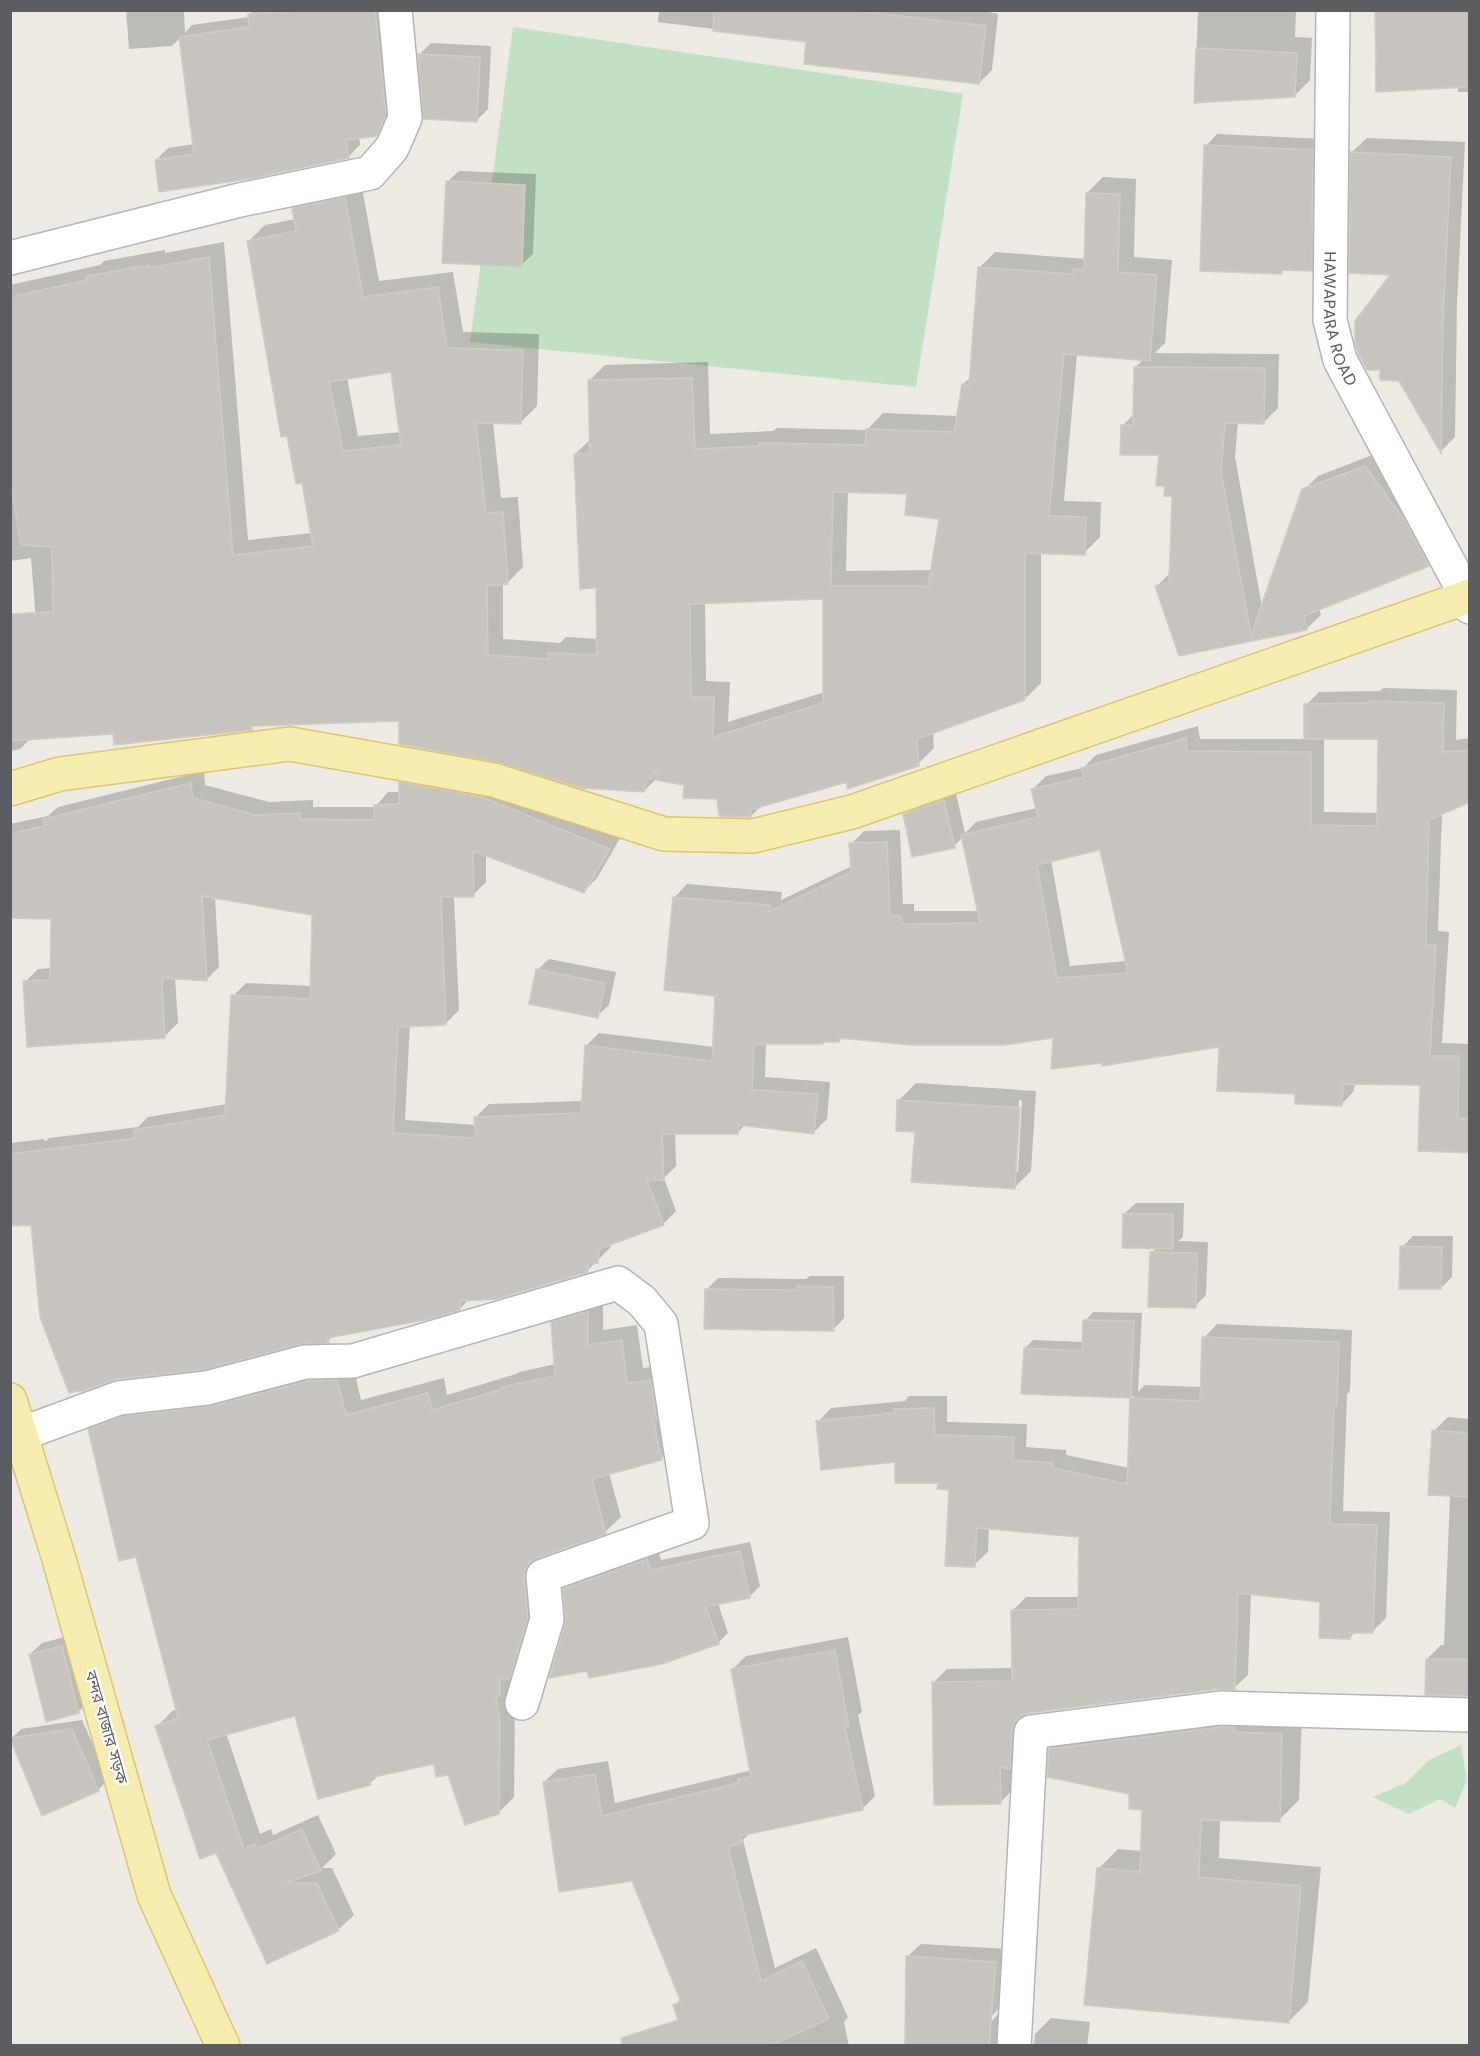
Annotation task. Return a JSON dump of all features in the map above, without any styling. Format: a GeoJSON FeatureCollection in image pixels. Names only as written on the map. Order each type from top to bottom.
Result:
{"type":"FeatureCollection","features":[{"type":"Feature","properties":{"kind":"main road"},"geometry":{"type":"LineString","coordinates":[[10,789],[60,774],[290,744],[494,780],[664,834],[753,836],[852,812],[1469,600]]}},
{"type":"Feature","properties":{"kind":"main road","name":"বন্দর বাজার সড়ক"},"geometry":{"type":"LineString","coordinates":[[10,1401],[59,1559],[154,1895],[223,2046]]}},
{"type":"Feature","properties":{"kind":"street"},"geometry":{"type":"LineString","coordinates":[[10,258],[240,200],[370,173],[392,148],[405,118],[395,10]]}},
{"type":"Feature","properties":{"kind":"street","name":"HAWAPARA ROAD"},"geometry":{"type":"LineString","coordinates":[[1333,10],[1330,320],[1340,360],[1469,600]]}},
{"type":"Feature","properties":{"kind":"street"},"geometry":{"type":"LineString","coordinates":[[21,1434],[119,1398],[207,1388],[305,1362],[352,1361],[618,1283],[642,1300],[661,1324],[692,1523],[543,1576],[547,1619],[522,1703]]}},
{"type":"Feature","properties":{"kind":"street"},"geometry":{"type":"LineString","coordinates":[[1014,2046],[1031,1732],[1220,1708],[1470,1715]]}},
{"type":"Feature","properties":{"kind":"green space"},"geometry":{"type":"Polygon","coordinates":[[[513,27],[963,94],[916,387],[470,342],[513,27]]]}},
{"type":"Feature","properties":{"kind":"green space"},"geometry":{"type":"Polygon","coordinates":[[[1461,1745],[1467,1780],[1455,1808],[1440,1799],[1409,1814],[1373,1797],[1406,1783],[1429,1760],[1461,1745]]]}},
{"type":"Feature","properties":{"kind":"building"},"geometry":{"type":"Polygon","coordinates":[[[314,10],[375,10],[386,115],[377,136],[346,140],[349,158],[248,179],[159,192],[155,160],[194,154],[179,37],[249,27],[248,14],[314,10]]]}},
{"type":"Feature","properties":{"kind":"building"},"geometry":{"type":"Polygon","coordinates":[[[714,10],[849,10],[986,26],[979,84],[804,64],[806,42],[713,31],[714,10]]]}},
{"type":"Feature","properties":{"kind":"building"},"geometry":{"type":"Polygon","coordinates":[[[1375,10],[1470,10],[1470,87],[1376,92],[1375,10]]]}},
{"type":"Feature","properties":{"kind":"building"},"geometry":{"type":"Polygon","coordinates":[[[1196,48],[1297,53],[1295,97],[1194,103],[1196,48]]]}},
{"type":"Feature","properties":{"kind":"building"},"geometry":{"type":"Polygon","coordinates":[[[418,54],[480,57],[477,122],[423,119],[418,54]]]}},
{"type":"Feature","properties":{"kind":"building"},"geometry":{"type":"Polygon","coordinates":[[[1204,145],[1313,150],[1312,271],[1282,270],[1282,274],[1200,271],[1204,145]]]}},
{"type":"Feature","properties":{"kind":"building"},"geometry":{"type":"Polygon","coordinates":[[[1350,152],[1451,157],[1443,319],[1441,453],[1399,381],[1380,380],[1380,370],[1367,370],[1358,353],[1355,342],[1355,321],[1390,275],[1349,273],[1350,152]]]}},
{"type":"Feature","properties":{"kind":"building"},"geometry":{"type":"Polygon","coordinates":[[[446,181],[525,185],[522,267],[442,263],[446,181]]]}},
{"type":"Feature","properties":{"kind":"building"},"geometry":{"type":"Polygon","coordinates":[[[1086,193],[1120,194],[1118,272],[1157,275],[1150,361],[1064,354],[1049,516],[1086,517],[1085,555],[1025,553],[1025,700],[917,739],[919,766],[847,789],[847,782],[750,810],[751,817],[719,816],[717,799],[683,798],[684,785],[656,780],[656,770],[651,779],[647,779],[644,792],[582,788],[497,762],[399,744],[399,721],[252,726],[252,730],[114,745],[113,734],[10,741],[10,614],[53,612],[52,547],[21,545],[10,480],[10,297],[87,280],[86,276],[149,265],[150,268],[209,257],[233,555],[313,546],[302,483],[296,484],[287,436],[281,437],[247,241],[296,231],[292,208],[345,197],[363,297],[438,287],[447,348],[523,350],[521,424],[476,423],[486,513],[503,512],[508,584],[487,586],[488,655],[548,659],[548,653],[597,655],[596,588],[580,589],[574,454],[590,453],[588,380],[692,378],[695,449],[759,446],[759,443],[865,445],[866,429],[954,432],[962,384],[969,385],[978,267],[1072,274],[1073,269],[1084,270],[1086,193]],[[391,372],[329,382],[343,451],[401,445],[391,372]],[[833,492],[831,586],[928,586],[939,519],[905,515],[907,494],[833,492]],[[823,599],[690,604],[691,697],[714,697],[713,737],[823,703],[823,599]]]}},
{"type":"Feature","properties":{"kind":"building"},"geometry":{"type":"Polygon","coordinates":[[[1134,367],[1265,368],[1264,424],[1225,423],[1221,472],[1251,635],[1302,489],[1365,466],[1405,521],[1429,566],[1304,616],[1307,630],[1179,656],[1155,586],[1169,582],[1172,496],[1164,496],[1165,486],[1156,486],[1159,455],[1120,455],[1121,425],[1133,425],[1134,367]]]}},
{"type":"Feature","properties":{"kind":"building"},"geometry":{"type":"Polygon","coordinates":[[[1368,701],[1444,703],[1443,752],[1470,750],[1470,802],[1429,820],[1426,944],[1436,945],[1430,1056],[1459,1056],[1458,1118],[1470,1119],[1470,1153],[1418,1151],[1420,1085],[1343,1084],[1342,1106],[1295,1104],[1295,1094],[1217,1091],[1219,1047],[1102,1066],[1101,1063],[1051,1069],[1053,1038],[1004,1045],[912,1045],[839,1038],[839,1042],[823,1042],[823,1044],[754,1044],[752,1090],[818,1094],[814,1134],[738,1125],[738,1134],[662,1134],[664,1180],[647,1180],[664,1225],[599,1249],[598,1263],[588,1264],[588,1272],[496,1299],[460,1301],[460,1310],[430,1319],[327,1338],[329,1343],[300,1344],[204,1370],[117,1379],[80,1392],[69,1393],[40,1317],[31,1225],[10,1226],[10,1154],[136,1138],[133,1130],[225,1115],[231,995],[310,999],[312,915],[202,896],[207,981],[162,978],[165,1038],[27,1047],[23,981],[50,980],[51,919],[10,918],[10,834],[45,826],[43,819],[191,783],[193,798],[255,815],[300,813],[300,819],[374,820],[374,805],[399,804],[399,782],[482,797],[610,849],[584,893],[473,851],[474,897],[441,897],[446,1025],[398,1027],[393,1133],[476,1138],[474,1117],[581,1113],[585,1045],[712,1061],[715,996],[664,990],[673,897],[770,905],[769,912],[851,872],[849,843],[887,842],[890,916],[901,916],[902,924],[980,923],[961,835],[1038,817],[1031,789],[1084,777],[1081,768],[1186,738],[1187,751],[1311,752],[1311,825],[1377,826],[1378,739],[1304,739],[1304,704],[1368,703],[1368,701]],[[1100,850],[1037,865],[1057,978],[1128,973],[1100,850]]]}},
{"type":"Feature","properties":{"kind":"building"},"geometry":{"type":"Polygon","coordinates":[[[944,800],[955,848],[912,857],[903,814],[944,800]]]}},
{"type":"Feature","properties":{"kind":"building"},"geometry":{"type":"Polygon","coordinates":[[[536,969],[605,983],[598,1018],[529,1004],[536,969]]]}},
{"type":"Feature","properties":{"kind":"building"},"geometry":{"type":"Polygon","coordinates":[[[897,1100],[1020,1108],[1015,1189],[911,1182],[915,1132],[896,1131],[897,1100]]]}},
{"type":"Feature","properties":{"kind":"building"},"geometry":{"type":"Polygon","coordinates":[[[1123,1214],[1173,1214],[1173,1249],[1122,1248],[1123,1214]]]}},
{"type":"Feature","properties":{"kind":"building"},"geometry":{"type":"Polygon","coordinates":[[[1400,1246],[1442,1247],[1441,1289],[1399,1289],[1400,1246]]]}},
{"type":"Feature","properties":{"kind":"building"},"geometry":{"type":"Polygon","coordinates":[[[1150,1252],[1197,1253],[1196,1308],[1148,1307],[1150,1252]]]}},
{"type":"Feature","properties":{"kind":"building"},"geometry":{"type":"Polygon","coordinates":[[[797,1286],[833,1287],[834,1331],[704,1329],[705,1289],[797,1290],[797,1286]]]}},
{"type":"Feature","properties":{"kind":"building"},"geometry":{"type":"Polygon","coordinates":[[[588,1311],[588,1345],[622,1340],[627,1383],[651,1380],[657,1420],[653,1420],[662,1460],[592,1479],[606,1534],[537,1558],[530,1562],[526,1569],[524,1578],[528,1617],[510,1679],[500,1679],[500,1696],[496,1697],[500,1721],[499,1814],[465,1825],[448,1775],[436,1777],[434,1764],[369,1778],[371,1785],[318,1799],[295,1716],[207,1740],[244,1849],[255,1844],[257,1849],[302,1829],[321,1871],[285,1883],[317,1883],[339,1931],[267,1964],[216,1853],[200,1859],[155,1726],[178,1718],[136,1557],[119,1561],[88,1429],[123,1416],[212,1406],[308,1381],[337,1380],[346,1415],[428,1393],[432,1410],[502,1389],[501,1387],[555,1376],[551,1322],[588,1311]]]}},
{"type":"Feature","properties":{"kind":"building"},"geometry":{"type":"Polygon","coordinates":[[[1083,1320],[1134,1321],[1131,1398],[1021,1394],[1024,1348],[1082,1351],[1083,1320]]]}},
{"type":"Feature","properties":{"kind":"building"},"geometry":{"type":"Polygon","coordinates":[[[1202,1337],[1339,1342],[1337,1406],[1334,1406],[1330,1524],[1377,1525],[1373,1633],[1350,1633],[1350,1639],[1319,1638],[1320,1602],[1238,1593],[1235,1690],[1218,1689],[1029,1713],[1021,1716],[1015,1722],[1012,1730],[1010,1769],[1000,1767],[1001,1804],[934,1805],[932,1682],[1012,1681],[1011,1610],[1078,1609],[1079,1537],[977,1528],[975,1567],[945,1566],[949,1490],[937,1489],[938,1483],[895,1483],[895,1462],[821,1470],[816,1421],[894,1413],[894,1409],[934,1408],[935,1435],[1014,1437],[1013,1460],[1053,1463],[1053,1468],[1127,1484],[1130,1398],[1200,1401],[1202,1337]]]}},
{"type":"Feature","properties":{"kind":"building"},"geometry":{"type":"Polygon","coordinates":[[[1432,1430],[1470,1433],[1470,1497],[1428,1495],[1432,1430]]]}},
{"type":"Feature","properties":{"kind":"building"},"geometry":{"type":"Polygon","coordinates":[[[740,1551],[750,1598],[706,1607],[719,1644],[662,1664],[589,1678],[587,1671],[549,1678],[565,1624],[563,1589],[647,1559],[651,1570],[740,1551]]]}},
{"type":"Feature","properties":{"kind":"building"},"geometry":{"type":"Polygon","coordinates":[[[62,1646],[79,1713],[46,1722],[29,1654],[62,1646]]]}},
{"type":"Feature","properties":{"kind":"building"},"geometry":{"type":"Polygon","coordinates":[[[835,1650],[849,1727],[845,1727],[863,1810],[740,1836],[742,1843],[728,1847],[761,1981],[802,1961],[829,2019],[769,2046],[622,2046],[621,2038],[678,2020],[673,2005],[681,2002],[632,1881],[559,1892],[543,1782],[595,1774],[602,1816],[738,1783],[738,1779],[751,1777],[731,1669],[835,1650]]]}},
{"type":"Feature","properties":{"kind":"building"},"geometry":{"type":"Polygon","coordinates":[[[1426,1659],[1470,1659],[1470,1696],[1425,1695],[1426,1659]]]}},
{"type":"Feature","properties":{"kind":"building"},"geometry":{"type":"Polygon","coordinates":[[[1234,1727],[1234,1732],[1282,1734],[1280,1822],[1201,1820],[1199,1877],[1301,1886],[1289,2023],[1084,2005],[1097,1868],[1140,1872],[1142,1810],[1129,1809],[1129,1794],[1047,1777],[1049,1749],[1234,1727]]]}},
{"type":"Feature","properties":{"kind":"building"},"geometry":{"type":"Polygon","coordinates":[[[72,1729],[99,1791],[42,1816],[10,1738],[72,1729]]]}},
{"type":"Feature","properties":{"kind":"building"},"geometry":{"type":"Polygon","coordinates":[[[906,1956],[996,1962],[989,2046],[905,2046],[906,1956]]]}}]}
